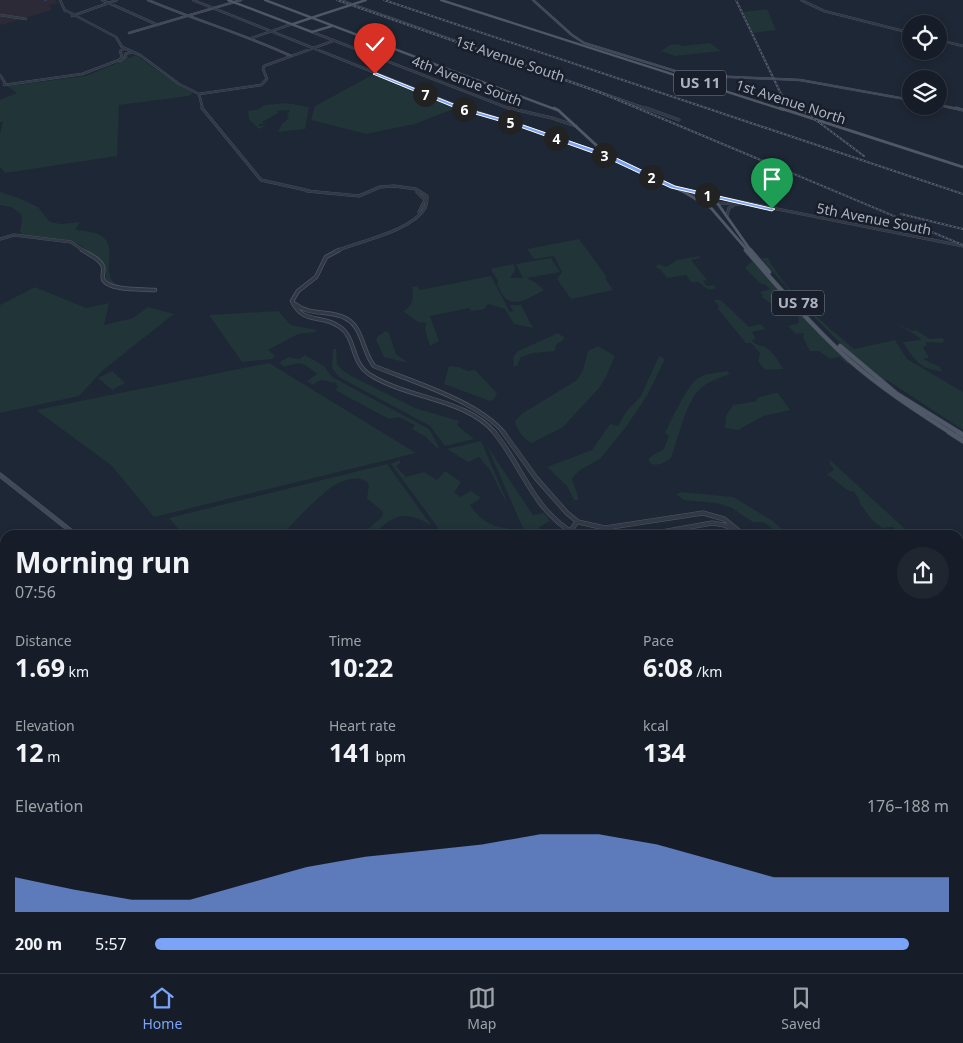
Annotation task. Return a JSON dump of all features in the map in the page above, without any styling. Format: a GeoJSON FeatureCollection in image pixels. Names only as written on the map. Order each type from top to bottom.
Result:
{"type":"FeatureCollection","features":[{"type":"Feature","properties":{"kind":"main road"},"geometry":{"type":"LineString","coordinates":[[148,0],[186,16],[252,38],[291,56]]}},
{"type":"Feature","properties":{"kind":"main road","name":"4th Avenue South"},"geometry":{"type":"LineString","coordinates":[[228,0],[312,32]]}},
{"type":"Feature","properties":{"kind":"main road"},"geometry":{"type":"LineString","coordinates":[[129,34],[241,0]]}},
{"type":"Feature","properties":{"kind":"main road","name":"US 78"},"geometry":{"type":"LineString","coordinates":[[265,0],[551,107],[568,118],[576,126]]}},
{"type":"Feature","properties":{"kind":"main road"},"geometry":{"type":"LineString","coordinates":[[292,24],[366,0]]}},
{"type":"Feature","properties":{"kind":"main road","name":"1st Avenue North"},"geometry":{"type":"LineString","coordinates":[[441,0],[963,168]]}},
{"type":"Feature","properties":{"kind":"main road"},"geometry":{"type":"LineString","coordinates":[[533,0],[572,35],[589,45],[679,73],[701,76],[800,80],[902,98]]}},
{"type":"Feature","properties":{"kind":"main road"},"geometry":{"type":"LineString","coordinates":[[554,25],[557,23],[555,20]]}},
{"type":"Feature","properties":{"kind":"main road"},"geometry":{"type":"LineString","coordinates":[[312,32],[332,26]]}},
{"type":"Feature","properties":{"kind":"main road"},"geometry":{"type":"LineString","coordinates":[[947,107],[963,110]]}},
{"type":"Feature","properties":{"kind":"main road","name":"4th Avenue South"},"geometry":{"type":"LineString","coordinates":[[576,126],[608,156]]}},
{"type":"Feature","properties":{"kind":"main road","name":"5th Avenue South"},"geometry":{"type":"LineString","coordinates":[[608,156],[684,192]]}},
{"type":"Feature","properties":{"kind":"main road","name":"5th Avenue South"},"geometry":{"type":"LineString","coordinates":[[673,187],[700,194]]}},
{"type":"Feature","properties":{"kind":"main road","name":"US 78"},"geometry":{"type":"LineString","coordinates":[[684,192],[716,212],[780,288],[855,365],[902,402],[963,441]]}},
{"type":"Feature","properties":{"kind":"main road","name":"US 78"},"geometry":{"type":"LineString","coordinates":[[700,194],[718,204],[778,282],[850,356],[898,394],[963,435]]}},
{"type":"Feature","properties":{"kind":"main road"},"geometry":{"type":"LineString","coordinates":[[0,475],[70,530]]}},
{"type":"Feature","properties":{"kind":"street"},"geometry":{"type":"LineString","coordinates":[[60,0],[65,10],[72,16],[104,32]]}},
{"type":"Feature","properties":{"kind":"street"},"geometry":{"type":"LineString","coordinates":[[102,0],[158,25]]}},
{"type":"Feature","properties":{"kind":"street"},"geometry":{"type":"LineString","coordinates":[[72,16],[117,0]]}},
{"type":"Feature","properties":{"kind":"street","name":"5th Avenue South"},"geometry":{"type":"LineString","coordinates":[[193,0],[459,108],[522,126],[608,156]]}},
{"type":"Feature","properties":{"kind":"street","name":"1st Avenue South"},"geometry":{"type":"LineString","coordinates":[[340,0],[679,120]]}},
{"type":"Feature","properties":{"kind":"street"},"geometry":{"type":"LineString","coordinates":[[802,0],[824,11],[902,31]]}},
{"type":"Feature","properties":{"kind":"street"},"geometry":{"type":"LineString","coordinates":[[0,15],[26,19]]}},
{"type":"Feature","properties":{"kind":"street"},"geometry":{"type":"LineString","coordinates":[[72,16],[116,38],[125,49],[140,55],[179,84],[199,94],[257,86],[264,83],[267,79],[263,70],[264,66],[333,41]]}},
{"type":"Feature","properties":{"kind":"street"},"geometry":{"type":"LineString","coordinates":[[252,38],[292,24]]}},
{"type":"Feature","properties":{"kind":"street","name":"4th Avenue South"},"geometry":{"type":"LineString","coordinates":[[312,32],[516,111],[552,118],[576,126]]}},
{"type":"Feature","properties":{"kind":"street"},"geometry":{"type":"LineString","coordinates":[[947,42],[963,46]]}},
{"type":"Feature","properties":{"kind":"street"},"geometry":{"type":"LineString","coordinates":[[5,84],[87,73],[119,60],[122,57],[120,51],[125,49]]}},
{"type":"Feature","properties":{"kind":"street"},"geometry":{"type":"LineString","coordinates":[[5,84],[87,74],[123,59],[125,54],[131,51]]}},
{"type":"Feature","properties":{"kind":"street"},"geometry":{"type":"LineString","coordinates":[[0,77],[5,84]]}},
{"type":"Feature","properties":{"kind":"street"},"geometry":{"type":"LineString","coordinates":[[199,94],[202,109],[261,180],[307,191],[359,198],[388,188],[411,190],[420,193],[425,200],[415,218],[377,236],[330,253],[314,279],[296,293],[292,301]]}},
{"type":"Feature","properties":{"kind":"street"},"geometry":{"type":"LineString","coordinates":[[563,122],[568,118]]}},
{"type":"Feature","properties":{"kind":"street"},"geometry":{"type":"LineString","coordinates":[[594,152],[599,151],[599,148]]}},
{"type":"Feature","properties":{"kind":"street","name":"5th Avenue South"},"geometry":{"type":"LineString","coordinates":[[684,192],[718,204],[752,204]]}},
{"type":"Feature","properties":{"kind":"street","name":"5th Avenue South"},"geometry":{"type":"LineString","coordinates":[[700,194],[963,246]]}},
{"type":"Feature","properties":{"kind":"street"},"geometry":{"type":"LineString","coordinates":[[727,215],[729,207],[739,204]]}},
{"type":"Feature","properties":{"kind":"street"},"geometry":{"type":"LineString","coordinates":[[0,239],[11,236],[62,240],[74,244],[100,262],[103,267],[103,279],[113,287],[155,290]]}},
{"type":"Feature","properties":{"kind":"street"},"geometry":{"type":"LineString","coordinates":[[292,301],[302,309],[336,315],[350,322],[357,331],[368,358],[374,366],[484,413],[504,431],[533,475],[550,493],[561,509],[577,522],[605,528],[694,513],[708,514],[727,520],[739,530]]}},
{"type":"Feature","properties":{"kind":"street"},"geometry":{"type":"LineString","coordinates":[[292,301],[297,311],[304,317],[332,323],[342,329],[357,364],[367,374],[435,401],[464,410],[484,422],[498,436],[548,514],[565,530]]}},
{"type":"Feature","properties":{"kind":"street"},"geometry":{"type":"LineString","coordinates":[[572,530],[577,522]]}},
{"type":"Feature","properties":{"kind":"street"},"geometry":{"type":"LineString","coordinates":[[672,530],[712,523],[724,524],[736,530]]}},
{"type":"Feature","properties":{"kind":"shaded area"},"geometry":{"type":"Polygon","coordinates":[[[0,0],[55,0],[58,3],[49,5],[52,10],[2,25],[0,24],[0,0]]]}},
{"type":"Feature","properties":{"kind":"green space"},"geometry":{"type":"Polygon","coordinates":[[[767,9],[776,30],[753,33],[743,12],[767,9]]]}},
{"type":"Feature","properties":{"kind":"green space"},"geometry":{"type":"Polygon","coordinates":[[[710,43],[721,51],[675,56],[661,51],[670,45],[679,44],[682,46],[710,43]]]}},
{"type":"Feature","properties":{"kind":"green space"},"geometry":{"type":"Polygon","coordinates":[[[136,55],[193,93],[189,96],[119,105],[117,156],[5,173],[0,167],[0,134],[3,122],[0,122],[0,100],[17,93],[7,86],[86,76],[136,55]]]}},
{"type":"Feature","properties":{"kind":"green space"},"geometry":{"type":"Polygon","coordinates":[[[374,74],[456,108],[415,124],[366,134],[311,120],[315,106],[374,74]]]}},
{"type":"Feature","properties":{"kind":"green space"},"geometry":{"type":"Polygon","coordinates":[[[286,103],[309,107],[305,129],[278,132],[282,124],[289,118],[286,116],[289,115],[287,113],[290,112],[289,110],[277,111],[278,113],[262,122],[264,124],[258,124],[260,126],[267,125],[259,129],[249,119],[248,111],[259,109],[264,105],[286,103]]]}},
{"type":"Feature","properties":{"kind":"green space"},"geometry":{"type":"Polygon","coordinates":[[[0,192],[38,207],[50,222],[61,224],[80,222],[75,230],[94,233],[104,238],[109,246],[109,273],[113,282],[123,288],[110,284],[102,262],[76,243],[22,235],[20,231],[21,214],[11,207],[0,205],[0,192]]]}},
{"type":"Feature","properties":{"kind":"green space"},"geometry":{"type":"Polygon","coordinates":[[[579,239],[607,277],[605,278],[613,290],[571,299],[557,279],[562,272],[554,256],[534,259],[527,249],[579,239]]]}},
{"type":"Feature","properties":{"kind":"green space"},"geometry":{"type":"Polygon","coordinates":[[[699,256],[700,258],[691,260],[707,280],[703,281],[707,286],[713,285],[716,288],[709,290],[698,282],[691,282],[686,275],[667,278],[660,269],[656,268],[658,264],[666,267],[677,260],[699,256]]]}},
{"type":"Feature","properties":{"kind":"green space"},"geometry":{"type":"Polygon","coordinates":[[[551,258],[560,272],[527,278],[544,290],[523,301],[511,301],[506,298],[501,292],[497,283],[499,282],[491,270],[514,264],[515,270],[510,278],[523,278],[516,264],[551,258]]]}},
{"type":"Feature","properties":{"kind":"green space"},"geometry":{"type":"Polygon","coordinates":[[[761,258],[768,258],[785,284],[796,296],[854,349],[895,340],[907,359],[963,392],[963,430],[887,380],[884,381],[867,367],[820,322],[790,291],[761,258]]]}},
{"type":"Feature","properties":{"kind":"green space"},"geometry":{"type":"Polygon","coordinates":[[[752,261],[850,363],[847,364],[839,357],[830,359],[819,351],[810,351],[803,338],[804,333],[796,334],[788,326],[799,323],[798,316],[793,312],[780,311],[762,297],[763,295],[760,292],[770,289],[765,284],[761,284],[745,268],[752,261]]]}},
{"type":"Feature","properties":{"kind":"green space"},"geometry":{"type":"Polygon","coordinates":[[[491,276],[510,312],[513,311],[510,305],[521,305],[533,328],[514,324],[505,309],[488,304],[484,309],[472,311],[469,308],[430,316],[439,341],[430,346],[425,329],[426,323],[418,322],[403,311],[409,307],[412,301],[412,287],[417,286],[420,290],[491,276]]]}},
{"type":"Feature","properties":{"kind":"green space"},"geometry":{"type":"Polygon","coordinates":[[[35,287],[86,308],[109,303],[104,325],[133,318],[148,307],[174,314],[102,371],[79,396],[0,413],[0,305],[35,287]]]}},
{"type":"Feature","properties":{"kind":"green space"},"geometry":{"type":"Polygon","coordinates":[[[715,300],[720,300],[724,303],[749,327],[760,324],[766,329],[752,332],[756,339],[752,340],[769,350],[783,369],[765,370],[758,361],[760,353],[751,343],[746,343],[718,309],[719,306],[715,300]]]}},
{"type":"Feature","properties":{"kind":"green space"},"geometry":{"type":"Polygon","coordinates":[[[278,311],[291,325],[317,330],[315,332],[298,334],[268,350],[275,356],[272,359],[242,362],[209,315],[278,311]]]}},
{"type":"Feature","properties":{"kind":"green space"},"geometry":{"type":"Polygon","coordinates":[[[893,321],[912,331],[916,330],[930,339],[942,338],[945,340],[942,343],[926,342],[926,346],[923,347],[929,358],[924,358],[925,360],[940,367],[942,372],[927,368],[914,359],[903,342],[921,340],[920,338],[893,321]]]}},
{"type":"Feature","properties":{"kind":"green space"},"geometry":{"type":"Polygon","coordinates":[[[386,331],[389,333],[396,354],[408,363],[384,357],[376,340],[378,336],[386,331]]]}},
{"type":"Feature","properties":{"kind":"green space"},"geometry":{"type":"Polygon","coordinates":[[[558,333],[565,338],[556,345],[555,351],[533,353],[521,357],[518,365],[514,367],[513,357],[518,351],[558,333]]]}},
{"type":"Feature","properties":{"kind":"green space"},"geometry":{"type":"Polygon","coordinates":[[[598,346],[615,356],[599,388],[563,427],[532,443],[527,440],[519,431],[515,421],[523,413],[577,380],[583,370],[588,351],[598,346]]]}},
{"type":"Feature","properties":{"kind":"green space"},"geometry":{"type":"Polygon","coordinates":[[[333,349],[336,349],[337,364],[351,376],[415,408],[459,421],[457,425],[474,439],[445,446],[430,426],[339,377],[332,368],[333,349]]]}},
{"type":"Feature","properties":{"kind":"green space"},"geometry":{"type":"Polygon","coordinates":[[[305,355],[324,366],[332,377],[429,429],[439,447],[437,448],[426,437],[412,429],[415,425],[399,417],[389,419],[335,390],[338,387],[336,383],[321,380],[313,385],[307,381],[317,374],[305,365],[298,363],[284,367],[280,364],[281,361],[289,357],[299,359],[305,355]]]}},
{"type":"Feature","properties":{"kind":"green space"},"geometry":{"type":"Polygon","coordinates":[[[659,356],[665,359],[648,394],[626,427],[600,459],[580,470],[572,478],[578,497],[578,500],[574,500],[567,486],[547,467],[592,450],[610,424],[618,426],[626,412],[641,396],[659,356]]]}},
{"type":"Feature","properties":{"kind":"green space"},"geometry":{"type":"Polygon","coordinates":[[[269,363],[416,453],[154,517],[112,466],[36,410],[269,363]]]}},
{"type":"Feature","properties":{"kind":"green space"},"geometry":{"type":"Polygon","coordinates":[[[449,366],[468,371],[475,370],[497,393],[494,399],[490,401],[444,384],[449,366]]]}},
{"type":"Feature","properties":{"kind":"green space"},"geometry":{"type":"Polygon","coordinates":[[[112,371],[125,383],[112,390],[98,378],[112,371]]]}},
{"type":"Feature","properties":{"kind":"green space"},"geometry":{"type":"Polygon","coordinates":[[[727,371],[730,374],[706,384],[694,396],[686,412],[671,458],[662,464],[651,464],[648,459],[663,450],[669,436],[665,433],[679,404],[692,384],[704,376],[727,371]]]}},
{"type":"Feature","properties":{"kind":"green space"},"geometry":{"type":"Polygon","coordinates":[[[778,393],[790,410],[764,416],[738,430],[725,428],[726,416],[733,405],[757,401],[757,398],[778,393]]]}},
{"type":"Feature","properties":{"kind":"green space"},"geometry":{"type":"Polygon","coordinates":[[[481,441],[507,504],[490,470],[479,457],[468,462],[447,449],[481,441]]]}},
{"type":"Feature","properties":{"kind":"green space"},"geometry":{"type":"Polygon","coordinates":[[[487,446],[533,515],[544,513],[550,521],[539,527],[540,530],[524,530],[487,446]]]}},
{"type":"Feature","properties":{"kind":"green space"},"geometry":{"type":"Polygon","coordinates":[[[400,460],[400,463],[396,466],[406,477],[424,472],[437,480],[445,471],[461,482],[454,492],[460,497],[471,491],[481,498],[470,505],[480,517],[496,526],[518,530],[438,530],[391,464],[400,460]]]}},
{"type":"Feature","properties":{"kind":"green space"},"geometry":{"type":"Polygon","coordinates":[[[830,460],[904,528],[909,530],[895,530],[893,527],[882,528],[872,520],[854,492],[847,490],[827,474],[834,470],[829,462],[830,460]]]}},
{"type":"Feature","properties":{"kind":"green space"},"geometry":{"type":"Polygon","coordinates":[[[387,464],[431,525],[414,517],[400,516],[387,522],[378,530],[367,530],[382,517],[383,512],[367,498],[369,485],[366,481],[357,478],[333,486],[298,517],[287,530],[180,530],[169,518],[387,464]]]}},
{"type":"Feature","properties":{"kind":"green space"},"geometry":{"type":"Polygon","coordinates":[[[681,492],[733,497],[773,521],[783,530],[773,530],[764,522],[753,522],[732,508],[716,503],[683,500],[676,494],[681,492]]]}},
{"type":"Feature","properties":{"kind":"waterway"},"geometry":{"type":"LineString","coordinates":[[46,0],[44,1],[47,0]]}},
{"type":"Feature","properties":{"kind":"railway"},"geometry":{"type":"LineString","coordinates":[[337,0],[599,92],[963,245]]}},
{"type":"Feature","properties":{"kind":"railway"},"geometry":{"type":"LineString","coordinates":[[384,0],[963,194]]}},
{"type":"Feature","properties":{"kind":"railway"},"geometry":{"type":"LineString","coordinates":[[736,0],[781,94],[864,156]]}},
{"type":"Feature","properties":{"kind":"railway"},"geometry":{"type":"LineString","coordinates":[[901,214],[963,229]]}},
{"type":"Feature","properties":{"kind":"route"},"geometry":{"type":"LineString","coordinates":[[375,74],[459,108],[522,126],[608,156],[673,187],[772,209]]}}]}
